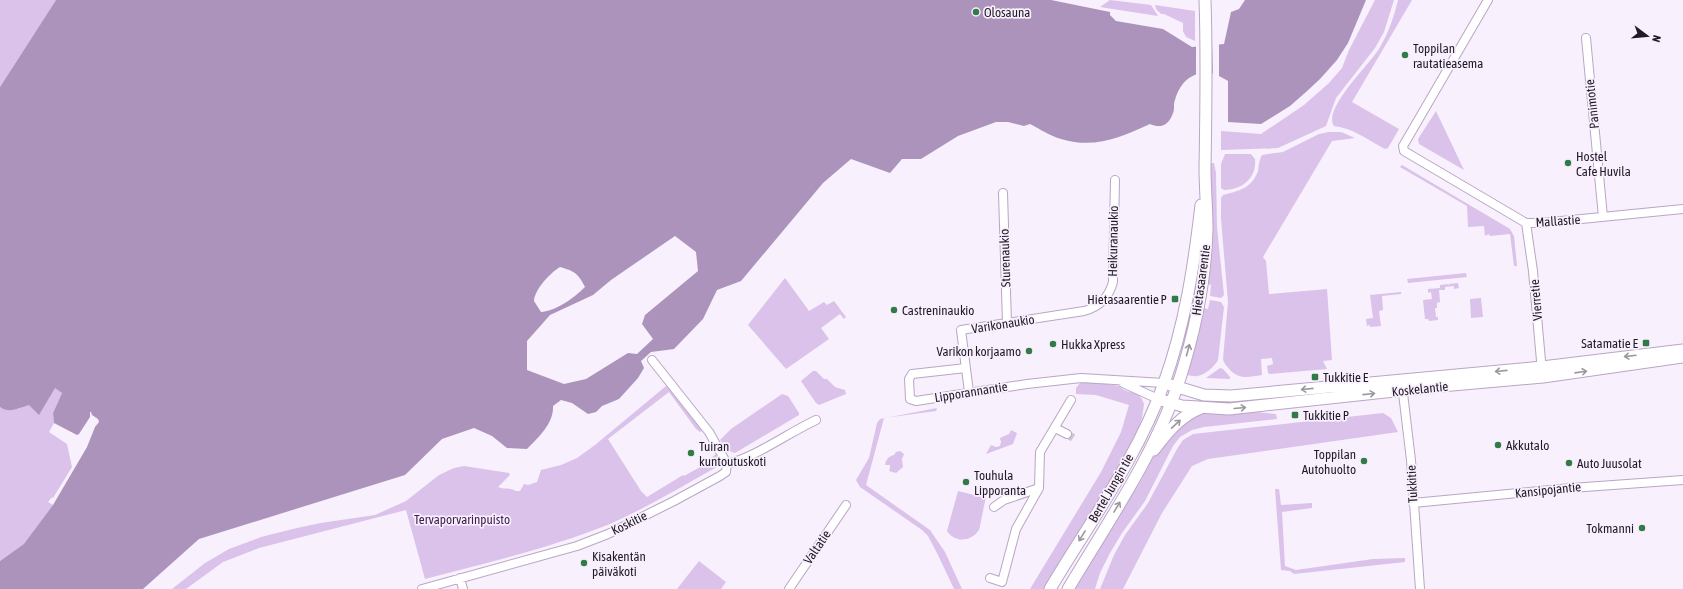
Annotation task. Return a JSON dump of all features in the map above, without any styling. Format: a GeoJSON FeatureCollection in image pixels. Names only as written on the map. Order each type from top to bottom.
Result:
{"type":"FeatureCollection","features":[{"type":"Feature","properties":{"kind":"main road","name":"Hietasaarentie"},"geometry":{"type":"LineString","coordinates":[[1177,387],[1191,339],[1202,291],[1207,226],[1205,171],[1207,96],[1205,0]]}},
{"type":"Feature","properties":{"kind":"main road","name":"Hietasaarentie"},"geometry":{"type":"LineString","coordinates":[[1164,384],[1179,334],[1190,287],[1205,171]]}},
{"type":"Feature","properties":{"kind":"main road","name":"Koskelantie"},"geometry":{"type":"LineString","coordinates":[[1542,372],[1683,350]]}},
{"type":"Feature","properties":{"kind":"main road","name":"Koskelantie"},"geometry":{"type":"LineString","coordinates":[[1158,399],[1171,403],[1201,408],[1229,409],[1402,386],[1683,357]]}},
{"type":"Feature","properties":{"kind":"main road","name":"Koskelantie"},"geometry":{"type":"LineString","coordinates":[[1164,384],[1204,395],[1232,396],[1402,386]]}},
{"type":"Feature","properties":{"kind":"main road","name":"Bertel Jungin tie"},"geometry":{"type":"LineString","coordinates":[[1050,589],[1117,479],[1132,452],[1164,384]]}},
{"type":"Feature","properties":{"kind":"main road","name":"Bertel Jungin tie"},"geometry":{"type":"LineString","coordinates":[[1068,589],[1135,477],[1171,403],[1177,387]]}},
{"type":"Feature","properties":{"kind":"main road"},"geometry":{"type":"LineString","coordinates":[[1135,477],[1171,429],[1186,415],[1201,408]]}},
{"type":"Feature","properties":{"kind":"street","name":"Mallastie"},"geometry":{"type":"LineString","coordinates":[[1488,0],[1403,146],[1404,151],[1526,223],[1541,223],[1683,210]]}},
{"type":"Feature","properties":{"kind":"street","name":"Panimotie"},"geometry":{"type":"LineString","coordinates":[[1586,38],[1603,217]]}},
{"type":"Feature","properties":{"kind":"street","name":"Heikuranaukio"},"geometry":{"type":"LineString","coordinates":[[1103,301],[1113,282],[1115,180]]}},
{"type":"Feature","properties":{"kind":"street","name":"Sturenaukio"},"geometry":{"type":"LineString","coordinates":[[1003,193],[1007,323]]}},
{"type":"Feature","properties":{"kind":"street","name":"Vierretie"},"geometry":{"type":"LineString","coordinates":[[1526,223],[1533,270],[1542,372]]}},
{"type":"Feature","properties":{"kind":"street","name":"Varikonaukio"},"geometry":{"type":"LineString","coordinates":[[969,392],[961,330],[1084,311],[1095,308],[1103,301]]}},
{"type":"Feature","properties":{"kind":"street"},"geometry":{"type":"LineString","coordinates":[[652,360],[709,432],[727,464],[741,461],[793,431],[816,420]]}},
{"type":"Feature","properties":{"kind":"street","name":"Lipporannantie"},"geometry":{"type":"LineString","coordinates":[[966,368],[912,374],[909,379],[908,390],[910,399],[916,401],[969,392],[1081,378],[1164,384]]}},
{"type":"Feature","properties":{"kind":"street","name":"Lipporannantie"},"geometry":{"type":"LineString","coordinates":[[1112,380],[1132,386],[1158,399]]}},
{"type":"Feature","properties":{"kind":"street","name":"Tukkitie"},"geometry":{"type":"LineString","coordinates":[[1402,386],[1411,460],[1420,589]]}},
{"type":"Feature","properties":{"kind":"street"},"geometry":{"type":"LineString","coordinates":[[990,578],[1002,582],[1016,529],[1039,488],[1040,452],[1071,400]]}},
{"type":"Feature","properties":{"kind":"street"},"geometry":{"type":"LineString","coordinates":[[1055,428],[1067,434]]}},
{"type":"Feature","properties":{"kind":"street","name":"Koskitie"},"geometry":{"type":"LineString","coordinates":[[422,589],[577,546],[608,534],[720,476],[726,472],[727,464]]}},
{"type":"Feature","properties":{"kind":"street","name":"Kansipojantie"},"geometry":{"type":"LineString","coordinates":[[1413,503],[1571,488],[1683,480]]}},
{"type":"Feature","properties":{"kind":"street"},"geometry":{"type":"LineString","coordinates":[[994,507],[1004,500],[1039,488]]}},
{"type":"Feature","properties":{"kind":"street","name":"Valtatie"},"geometry":{"type":"LineString","coordinates":[[789,589],[846,505]]}},
{"type":"Feature","properties":{"kind":"street"},"geometry":{"type":"LineString","coordinates":[[460,578],[463,589]]}},
{"type":"Feature","properties":{"kind":"green space"},"geometry":{"type":"Polygon","coordinates":[[[0,0],[56,0],[0,87],[0,0]]]}},
{"type":"Feature","properties":{"kind":"green space"},"geometry":{"type":"Polygon","coordinates":[[[1110,0],[1151,5],[1158,16],[1100,7],[1110,0]]]}},
{"type":"Feature","properties":{"kind":"green space"},"geometry":{"type":"Polygon","coordinates":[[[1375,0],[1394,0],[1384,32],[1375,48],[1336,98],[1326,126],[1278,148],[1221,150],[1221,131],[1261,134],[1304,105],[1329,83],[1342,68],[1349,50],[1375,0]]]}},
{"type":"Feature","properties":{"kind":"green space"},"geometry":{"type":"Polygon","coordinates":[[[1398,0],[1412,0],[1352,102],[1399,129],[1388,148],[1385,149],[1348,129],[1334,126],[1332,118],[1341,98],[1379,49],[1395,13],[1398,0]]]}},
{"type":"Feature","properties":{"kind":"green space"},"geometry":{"type":"Polygon","coordinates":[[[1155,5],[1195,11],[1195,41],[1186,37],[1183,31],[1183,23],[1161,14],[1156,9],[1155,5]]]}},
{"type":"Feature","properties":{"kind":"green space"},"geometry":{"type":"Polygon","coordinates":[[[1436,111],[1464,170],[1419,144],[1418,139],[1436,111]]]}},
{"type":"Feature","properties":{"kind":"green space"},"geometry":{"type":"Polygon","coordinates":[[[1341,132],[1355,138],[1332,141],[1263,257],[1266,261],[1269,294],[1327,289],[1332,360],[1323,361],[1327,369],[1270,374],[1268,373],[1267,366],[1273,364],[1272,358],[1261,359],[1262,375],[1241,377],[1230,370],[1223,359],[1228,302],[1221,219],[1221,198],[1223,195],[1249,185],[1258,171],[1262,155],[1283,152],[1319,134],[1341,132]]]}},
{"type":"Feature","properties":{"kind":"green space"},"geometry":{"type":"Polygon","coordinates":[[[1225,154],[1251,154],[1255,159],[1254,172],[1251,177],[1247,182],[1237,188],[1224,190],[1221,188],[1221,164],[1225,154]]]}},
{"type":"Feature","properties":{"kind":"green space"},"geometry":{"type":"Polygon","coordinates":[[[1210,163],[1214,163],[1216,173],[1217,227],[1224,295],[1221,298],[1210,296],[1211,285],[1208,284],[1210,163]]]}},
{"type":"Feature","properties":{"kind":"green space"},"geometry":{"type":"Polygon","coordinates":[[[1402,165],[1510,229],[1514,236],[1517,266],[1514,266],[1510,234],[1490,236],[1489,234],[1485,236],[1484,226],[1468,227],[1467,206],[1400,167],[1402,165]]]}},
{"type":"Feature","properties":{"kind":"green space"},"geometry":{"type":"Polygon","coordinates":[[[1466,273],[1467,277],[1408,283],[1407,279],[1466,273]]]}},
{"type":"Feature","properties":{"kind":"green space"},"geometry":{"type":"Polygon","coordinates":[[[785,278],[809,311],[824,302],[827,305],[834,301],[846,317],[844,319],[840,314],[821,328],[829,339],[786,369],[748,325],[785,278]]]}},
{"type":"Feature","properties":{"kind":"green space"},"geometry":{"type":"Polygon","coordinates":[[[1458,283],[1459,288],[1454,289],[1454,286],[1445,287],[1445,290],[1439,290],[1440,302],[1437,303],[1437,308],[1435,308],[1436,317],[1438,317],[1438,320],[1429,321],[1428,319],[1425,319],[1423,300],[1432,299],[1431,292],[1428,293],[1428,289],[1440,288],[1440,285],[1448,284],[1449,286],[1449,284],[1458,283]]]}},
{"type":"Feature","properties":{"kind":"green space"},"geometry":{"type":"Polygon","coordinates":[[[1401,292],[1401,294],[1382,296],[1383,310],[1379,311],[1381,326],[1367,326],[1366,319],[1373,318],[1370,295],[1401,292]]]}},
{"type":"Feature","properties":{"kind":"green space"},"geometry":{"type":"Polygon","coordinates":[[[1481,298],[1483,317],[1471,318],[1470,299],[1481,298]]]}},
{"type":"Feature","properties":{"kind":"green space"},"geometry":{"type":"Polygon","coordinates":[[[1210,300],[1221,302],[1224,307],[1218,360],[1212,368],[1200,376],[1187,375],[1197,326],[1204,308],[1208,309],[1210,300]]]}},
{"type":"Feature","properties":{"kind":"green space"},"geometry":{"type":"Polygon","coordinates":[[[1220,368],[1223,369],[1230,379],[1206,378],[1220,368]]]}},
{"type":"Feature","properties":{"kind":"green space"},"geometry":{"type":"Polygon","coordinates":[[[813,371],[816,371],[824,379],[827,379],[835,387],[845,390],[846,394],[819,405],[816,403],[801,381],[813,371]]]}},
{"type":"Feature","properties":{"kind":"green space"},"geometry":{"type":"Polygon","coordinates":[[[1093,382],[1119,386],[1126,391],[1139,396],[1144,404],[1142,418],[1117,470],[1045,589],[1030,589],[1101,472],[1121,432],[1129,405],[1096,395],[1076,394],[1076,388],[1080,383],[1093,382]]]}},
{"type":"Feature","properties":{"kind":"green space","name":"Tervaporvarinpuisto"},"geometry":{"type":"Polygon","coordinates":[[[666,386],[668,386],[702,428],[702,431],[700,432],[696,429],[669,392],[608,439],[641,491],[647,497],[683,475],[684,476],[711,461],[710,459],[716,454],[718,463],[715,468],[637,511],[610,524],[541,548],[425,579],[406,510],[259,548],[223,562],[186,589],[172,589],[205,563],[229,549],[261,537],[297,528],[375,515],[406,501],[439,475],[454,468],[464,466],[509,473],[510,475],[498,487],[520,491],[524,484],[528,485],[537,482],[541,470],[561,465],[577,458],[595,445],[666,386]]]}},
{"type":"Feature","properties":{"kind":"green space"},"geometry":{"type":"Polygon","coordinates":[[[55,387],[62,393],[53,413],[54,423],[49,432],[67,444],[72,467],[53,498],[52,497],[48,502],[53,505],[25,544],[0,561],[0,407],[6,410],[21,408],[55,387]]]}},
{"type":"Feature","properties":{"kind":"green space"},"geometry":{"type":"Polygon","coordinates":[[[782,394],[788,396],[799,415],[735,453],[729,451],[720,440],[731,429],[782,394]]]}},
{"type":"Feature","properties":{"kind":"green space"},"geometry":{"type":"Polygon","coordinates":[[[937,408],[936,411],[888,417],[937,408]]]}},
{"type":"Feature","properties":{"kind":"green space"},"geometry":{"type":"Polygon","coordinates":[[[1213,411],[1276,414],[1277,419],[1204,427],[1192,430],[1180,437],[1173,446],[1145,501],[1122,533],[1110,553],[1100,573],[1095,589],[1074,589],[1139,484],[1156,452],[1193,415],[1198,412],[1213,411]]]}},
{"type":"Feature","properties":{"kind":"green space"},"geometry":{"type":"Polygon","coordinates":[[[1383,413],[1391,418],[1398,432],[1208,459],[1192,466],[1162,513],[1123,589],[1100,589],[1114,555],[1125,535],[1148,503],[1183,440],[1193,434],[1383,413]]]}},
{"type":"Feature","properties":{"kind":"green space"},"geometry":{"type":"Polygon","coordinates":[[[884,418],[866,485],[930,530],[945,552],[962,589],[954,589],[928,536],[922,530],[860,487],[856,480],[869,458],[877,423],[880,419],[884,418]]]}},
{"type":"Feature","properties":{"kind":"green space"},"geometry":{"type":"Polygon","coordinates":[[[1011,430],[1017,433],[1013,444],[986,454],[991,445],[996,447],[1000,446],[1000,438],[1009,434],[1011,430]]]}},
{"type":"Feature","properties":{"kind":"green space"},"geometry":{"type":"Polygon","coordinates":[[[900,451],[904,454],[902,459],[903,467],[896,473],[889,471],[890,465],[885,465],[887,459],[896,452],[900,451]]]}},
{"type":"Feature","properties":{"kind":"green space"},"geometry":{"type":"Polygon","coordinates":[[[1275,489],[1279,489],[1281,505],[1312,503],[1312,508],[1282,512],[1285,566],[1296,570],[1373,559],[1405,558],[1405,562],[1294,574],[1290,571],[1281,570],[1275,489]]]}},
{"type":"Feature","properties":{"kind":"green space"},"geometry":{"type":"Polygon","coordinates":[[[958,491],[986,498],[979,530],[972,537],[963,540],[954,538],[947,531],[958,491]]]}},
{"type":"Feature","properties":{"kind":"green space"},"geometry":{"type":"Polygon","coordinates":[[[699,561],[726,582],[721,589],[677,589],[699,561]]]}},
{"type":"Feature","properties":{"kind":"shaded area"},"geometry":{"type":"Polygon","coordinates":[[[56,0],[1051,0],[1110,12],[1110,15],[1116,21],[1163,29],[1192,47],[1224,44],[1231,12],[1239,9],[1245,0],[1366,0],[1348,43],[1337,60],[1320,79],[1290,106],[1261,124],[1228,122],[1228,81],[1211,73],[1204,73],[1192,76],[1183,83],[1174,102],[1174,111],[1167,123],[1161,126],[1150,124],[1117,138],[1085,143],[1073,142],[1053,136],[1030,124],[1024,126],[1008,122],[996,122],[958,136],[921,159],[902,159],[890,173],[851,159],[823,183],[741,281],[717,290],[703,319],[674,349],[651,352],[641,361],[644,368],[638,378],[619,399],[602,406],[596,412],[588,414],[572,403],[561,400],[553,406],[551,418],[545,429],[527,449],[507,448],[492,436],[474,428],[442,439],[405,475],[199,539],[143,589],[0,589],[0,561],[24,544],[53,505],[87,447],[95,427],[99,422],[98,419],[90,412],[90,417],[77,435],[54,423],[53,413],[62,393],[55,388],[39,415],[29,405],[10,410],[0,407],[0,87],[56,0]],[[675,236],[611,280],[593,295],[550,315],[527,341],[527,370],[564,384],[586,379],[628,353],[637,354],[653,339],[642,324],[645,315],[698,271],[696,252],[675,236]],[[560,267],[552,273],[537,291],[534,301],[541,312],[553,309],[564,303],[585,287],[575,273],[560,267]]]}},
{"type":"Feature","properties":{"kind":"pier"},"geometry":{"type":"Polygon","coordinates":[[[1219,42],[1219,79],[1213,76],[1212,43],[1219,42]]]}},
{"type":"Feature","properties":{"kind":"pier"},"geometry":{"type":"Polygon","coordinates":[[[1211,43],[1211,75],[1196,77],[1196,44],[1211,43]]]}},
{"type":"Feature","properties":{"kind":"tunnel"},"geometry":{"type":"LineString","coordinates":[[1067,434],[1073,438]]}},
{"type":"Feature","properties":{"kind":"place","name":"Olosauna"},"geometry":{"type":"Point","coordinates":[976,12]}},
{"type":"Feature","properties":{"kind":"place","name":"Toppilan rautatieasema"},"geometry":{"type":"Point","coordinates":[1405,55]}},
{"type":"Feature","properties":{"kind":"place","name":"Hostel Cafe Huvila"},"geometry":{"type":"Point","coordinates":[1568,163]}},
{"type":"Feature","properties":{"kind":"place","name":"Hietasaarentie P"},"geometry":{"type":"Point","coordinates":[1175,299]}},
{"type":"Feature","properties":{"kind":"place","name":"Castreninaukio"},"geometry":{"type":"Point","coordinates":[894,310]}},
{"type":"Feature","properties":{"kind":"place","name":"Satamatie E"},"geometry":{"type":"Point","coordinates":[1646,343]}},
{"type":"Feature","properties":{"kind":"place","name":"Hukka Xpress"},"geometry":{"type":"Point","coordinates":[1053,344]}},
{"type":"Feature","properties":{"kind":"place","name":"Varikon korjaamo"},"geometry":{"type":"Point","coordinates":[1029,351]}},
{"type":"Feature","properties":{"kind":"place","name":"Tukkitie E"},"geometry":{"type":"Point","coordinates":[1315,377]}},
{"type":"Feature","properties":{"kind":"place","name":"Tukkitie P"},"geometry":{"type":"Point","coordinates":[1295,415]}},
{"type":"Feature","properties":{"kind":"place","name":"Akkutalo"},"geometry":{"type":"Point","coordinates":[1498,445]}},
{"type":"Feature","properties":{"kind":"place","name":"Tuiran kuntoutuskoti"},"geometry":{"type":"Point","coordinates":[691,453]}},
{"type":"Feature","properties":{"kind":"place","name":"Toppilan Autohuolto"},"geometry":{"type":"Point","coordinates":[1364,461]}},
{"type":"Feature","properties":{"kind":"place","name":"Auto Juusolat"},"geometry":{"type":"Point","coordinates":[1569,463]}},
{"type":"Feature","properties":{"kind":"place","name":"Touhula Lipporanta"},"geometry":{"type":"Point","coordinates":[966,482]}},
{"type":"Feature","properties":{"kind":"place","name":"Tokmanni"},"geometry":{"type":"Point","coordinates":[1642,528]}},
{"type":"Feature","properties":{"kind":"place","name":"Kisakentän päiväkoti"},"geometry":{"type":"Point","coordinates":[584,563]}}]}
